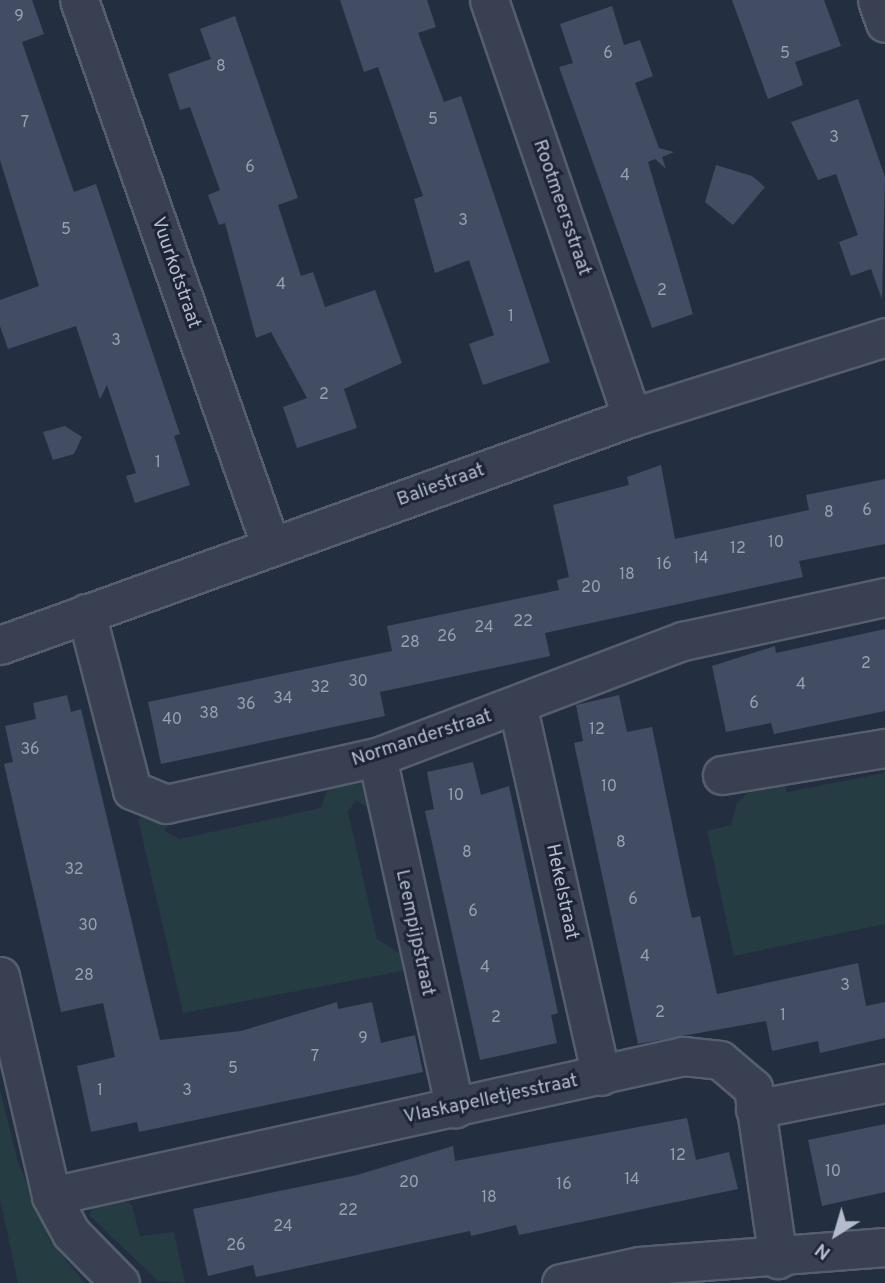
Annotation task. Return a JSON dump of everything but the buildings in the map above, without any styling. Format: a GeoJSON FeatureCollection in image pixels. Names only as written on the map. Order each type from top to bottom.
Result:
{"type":"FeatureCollection","features":[{"type":"Feature","properties":{"kind":"street","name":"Vuurkotstraat"},"geometry":{"type":"LineString","coordinates":[[79,0],[271,547]]}},
{"type":"Feature","properties":{"kind":"street","name":"Rootmeersstraat"},"geometry":{"type":"LineString","coordinates":[[489,0],[632,417]]}},
{"type":"Feature","properties":{"kind":"street"},"geometry":{"type":"LineString","coordinates":[[877,0],[885,23]]}},
{"type":"Feature","properties":{"kind":"street","name":"Baliestraat"},"geometry":{"type":"LineString","coordinates":[[0,645],[632,417],[885,337]]}},
{"type":"Feature","properties":{"kind":"street","name":"Normanderstraat"},"geometry":{"type":"LineString","coordinates":[[86,613],[132,790],[146,800],[166,804],[377,757],[518,708],[683,641],[885,597]]}},
{"type":"Feature","properties":{"kind":"street","name":"Hekelstraat"},"geometry":{"type":"LineString","coordinates":[[518,708],[601,1076]]}},
{"type":"Feature","properties":{"kind":"street"},"geometry":{"type":"LineString","coordinates":[[723,775],[885,748]]}},
{"type":"Feature","properties":{"kind":"street","name":"Leempijpstraat"},"geometry":{"type":"LineString","coordinates":[[377,757],[455,1108]]}},
{"type":"Feature","properties":{"kind":"street"},"geometry":{"type":"LineString","coordinates":[[1,986],[51,1196],[71,1233],[120,1283]]}},
{"type":"Feature","properties":{"kind":"street","name":"Vlaskapelletjesstraat"},"geometry":{"type":"LineString","coordinates":[[51,1196],[683,1056],[720,1060],[753,1088],[764,1267]]}},
{"type":"Feature","properties":{"kind":"street"},"geometry":{"type":"LineString","coordinates":[[755,1109],[885,1083]]}},
{"type":"Feature","properties":{"kind":"street"},"geometry":{"type":"LineString","coordinates":[[583,1281],[639,1266],[764,1267],[885,1247]]}},
{"type":"Feature","properties":{"kind":"green space"},"geometry":{"type":"Polygon","coordinates":[[[885,758],[885,924],[734,956],[707,831],[731,825],[737,803],[753,788],[784,779],[787,792],[884,773],[885,758]]]}},
{"type":"Feature","properties":{"kind":"green space"},"geometry":{"type":"Polygon","coordinates":[[[359,776],[368,783],[378,814],[356,800],[348,812],[377,939],[410,960],[407,970],[183,1013],[138,819],[177,810],[164,831],[179,839],[321,808],[330,782],[359,776]]]}},
{"type":"Feature","properties":{"kind":"green space"},"geometry":{"type":"Polygon","coordinates":[[[0,1089],[18,1162],[50,1241],[85,1283],[18,1283],[0,1199],[0,1089]]]}},
{"type":"Feature","properties":{"kind":"green space"},"geometry":{"type":"Polygon","coordinates":[[[114,1193],[132,1205],[140,1236],[174,1232],[185,1283],[158,1281],[89,1215],[96,1201],[114,1193]]]}}]}
